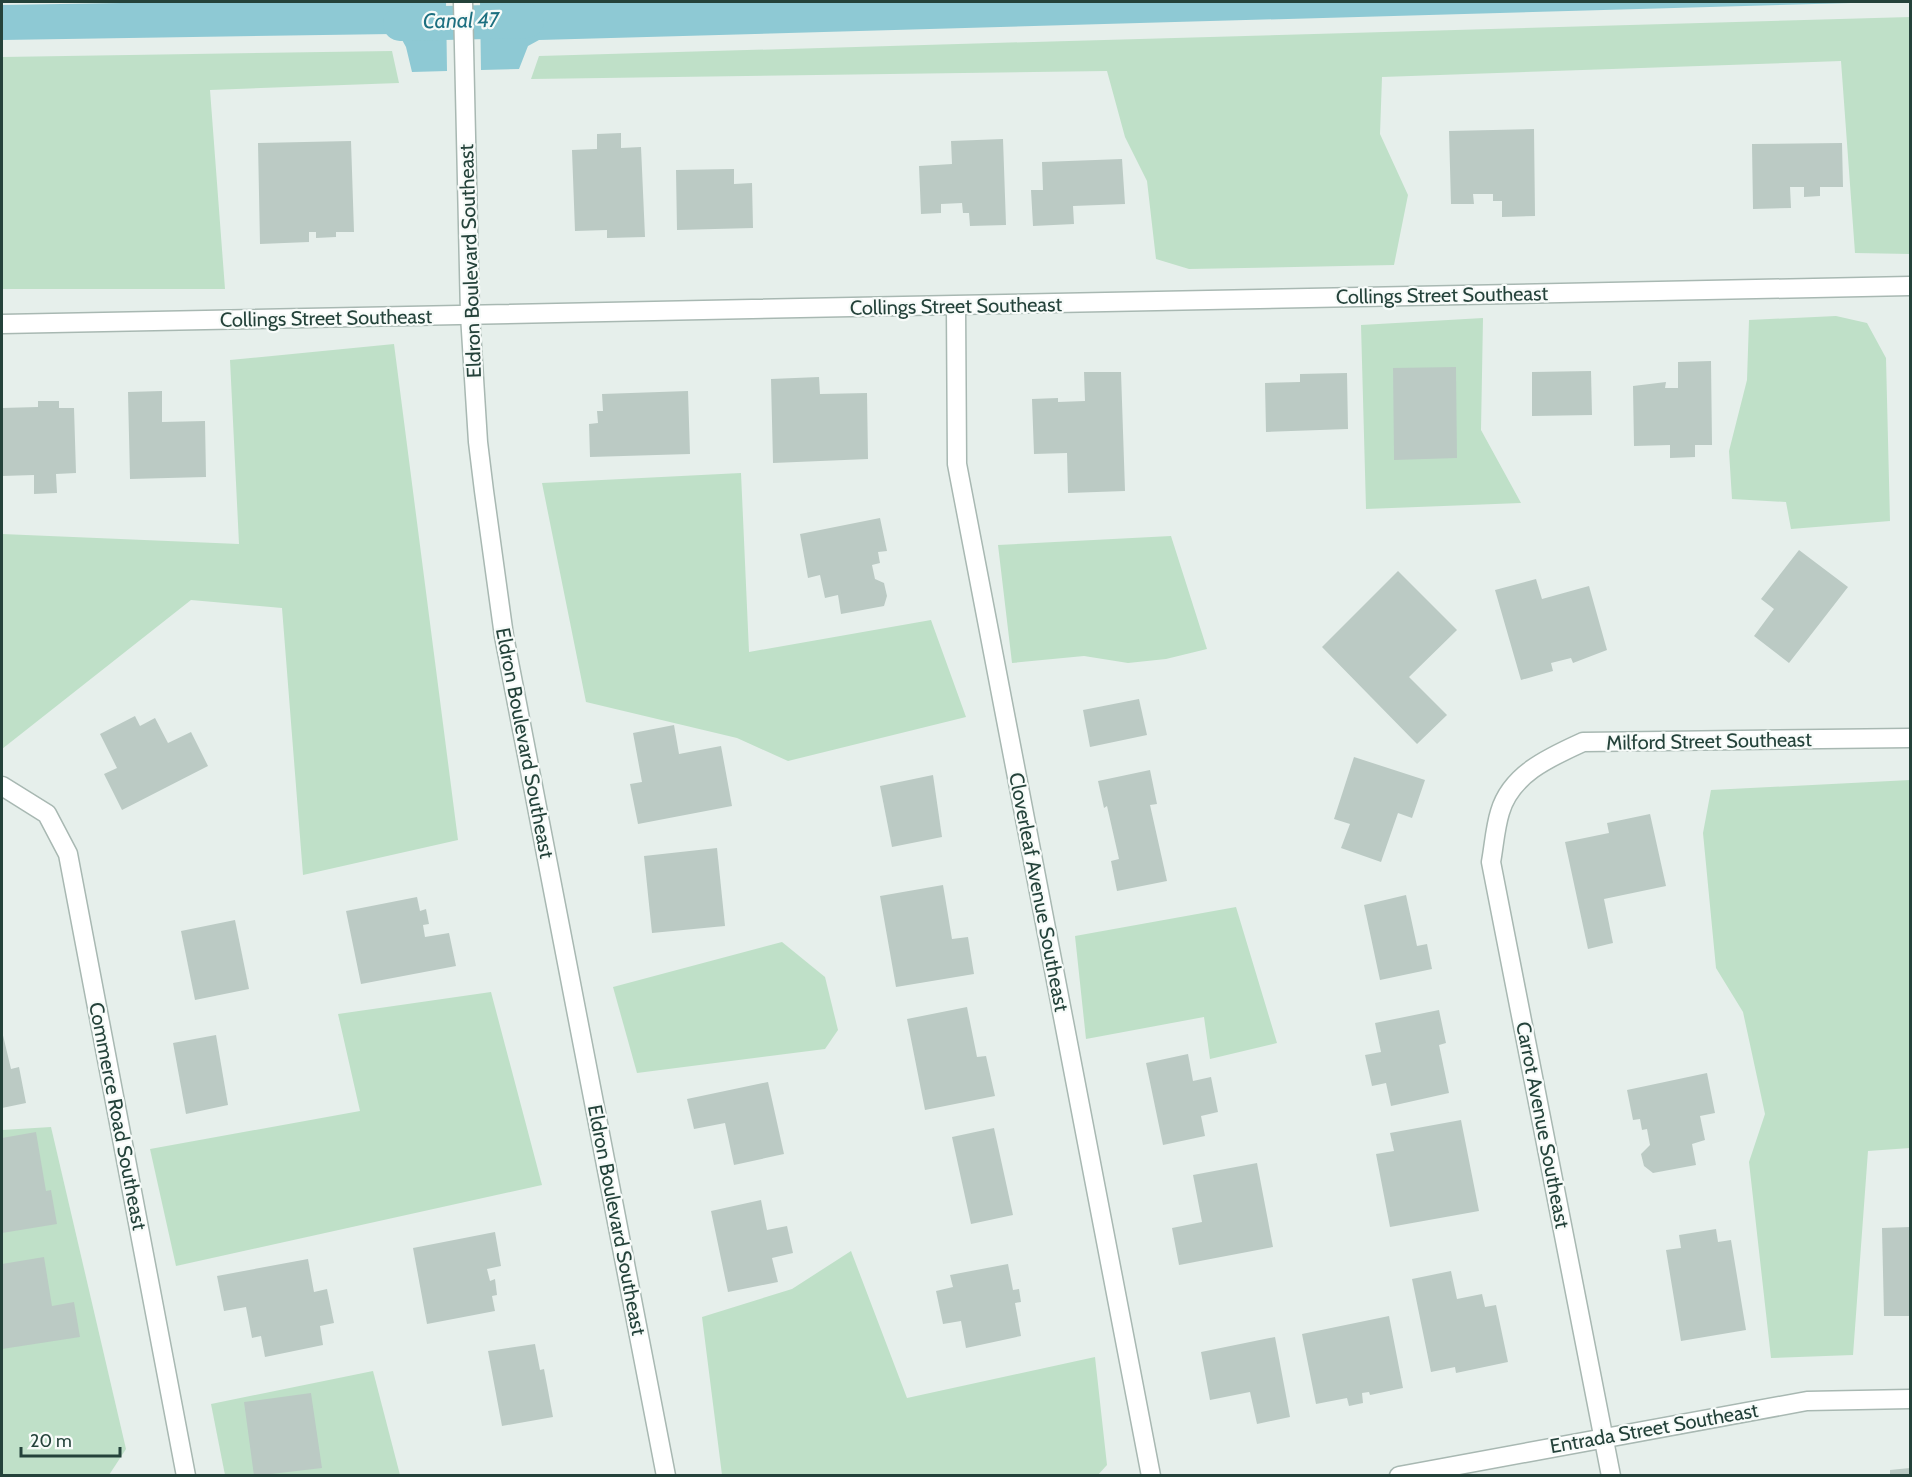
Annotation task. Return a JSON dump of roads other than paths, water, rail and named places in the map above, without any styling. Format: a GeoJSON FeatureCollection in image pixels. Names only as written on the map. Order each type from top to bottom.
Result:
{"type":"FeatureCollection","features":[{"type":"Feature","properties":{"kind":"street","name":"Eldron Boulevard Southeast"},"geometry":{"type":"LineString","coordinates":[[463,2],[470,315],[478,442],[504,636],[666,1476]]}},
{"type":"Feature","properties":{"kind":"street","name":"Collings Street Southeast"},"geometry":{"type":"LineString","coordinates":[[2,324],[1911,286]]}},
{"type":"Feature","properties":{"kind":"street","name":"Cloverleaf Avenue Southeast"},"geometry":{"type":"LineString","coordinates":[[956,306],[957,464],[1151,1476]]}},
{"type":"Feature","properties":{"kind":"street","name":"Milford Street Southeast"},"geometry":{"type":"LineString","coordinates":[[1519,780],[1546,759],[1583,742],[1911,738]]}},
{"type":"Feature","properties":{"kind":"street","name":"Carrot Avenue Southeast"},"geometry":{"type":"LineString","coordinates":[[1519,780],[1500,810],[1491,862],[1611,1476]]}},
{"type":"Feature","properties":{"kind":"street","name":"Commerce Road Southeast"},"geometry":{"type":"LineString","coordinates":[[2,786],[47,814],[68,854],[186,1476]]}},
{"type":"Feature","properties":{"kind":"street","name":"Entrada Street Southeast"},"geometry":{"type":"LineString","coordinates":[[1399,1476],[1604,1436],[1807,1401],[1911,1399]]}},
{"type":"Feature","properties":{"kind":"water"},"geometry":{"type":"Polygon","coordinates":[[[179,2],[446,2],[447,71],[412,72],[406,47],[401,38],[392,34],[2,40],[2,5],[179,2]]]}},
{"type":"Feature","properties":{"kind":"water"},"geometry":{"type":"Polygon","coordinates":[[[480,2],[1887,2],[539,40],[528,46],[519,69],[481,70],[480,2]]]}},
{"type":"Feature","properties":{"kind":"waterway","name":"Canal 47"},"geometry":{"type":"LineString","coordinates":[[400,24],[527,21]]}}]}
